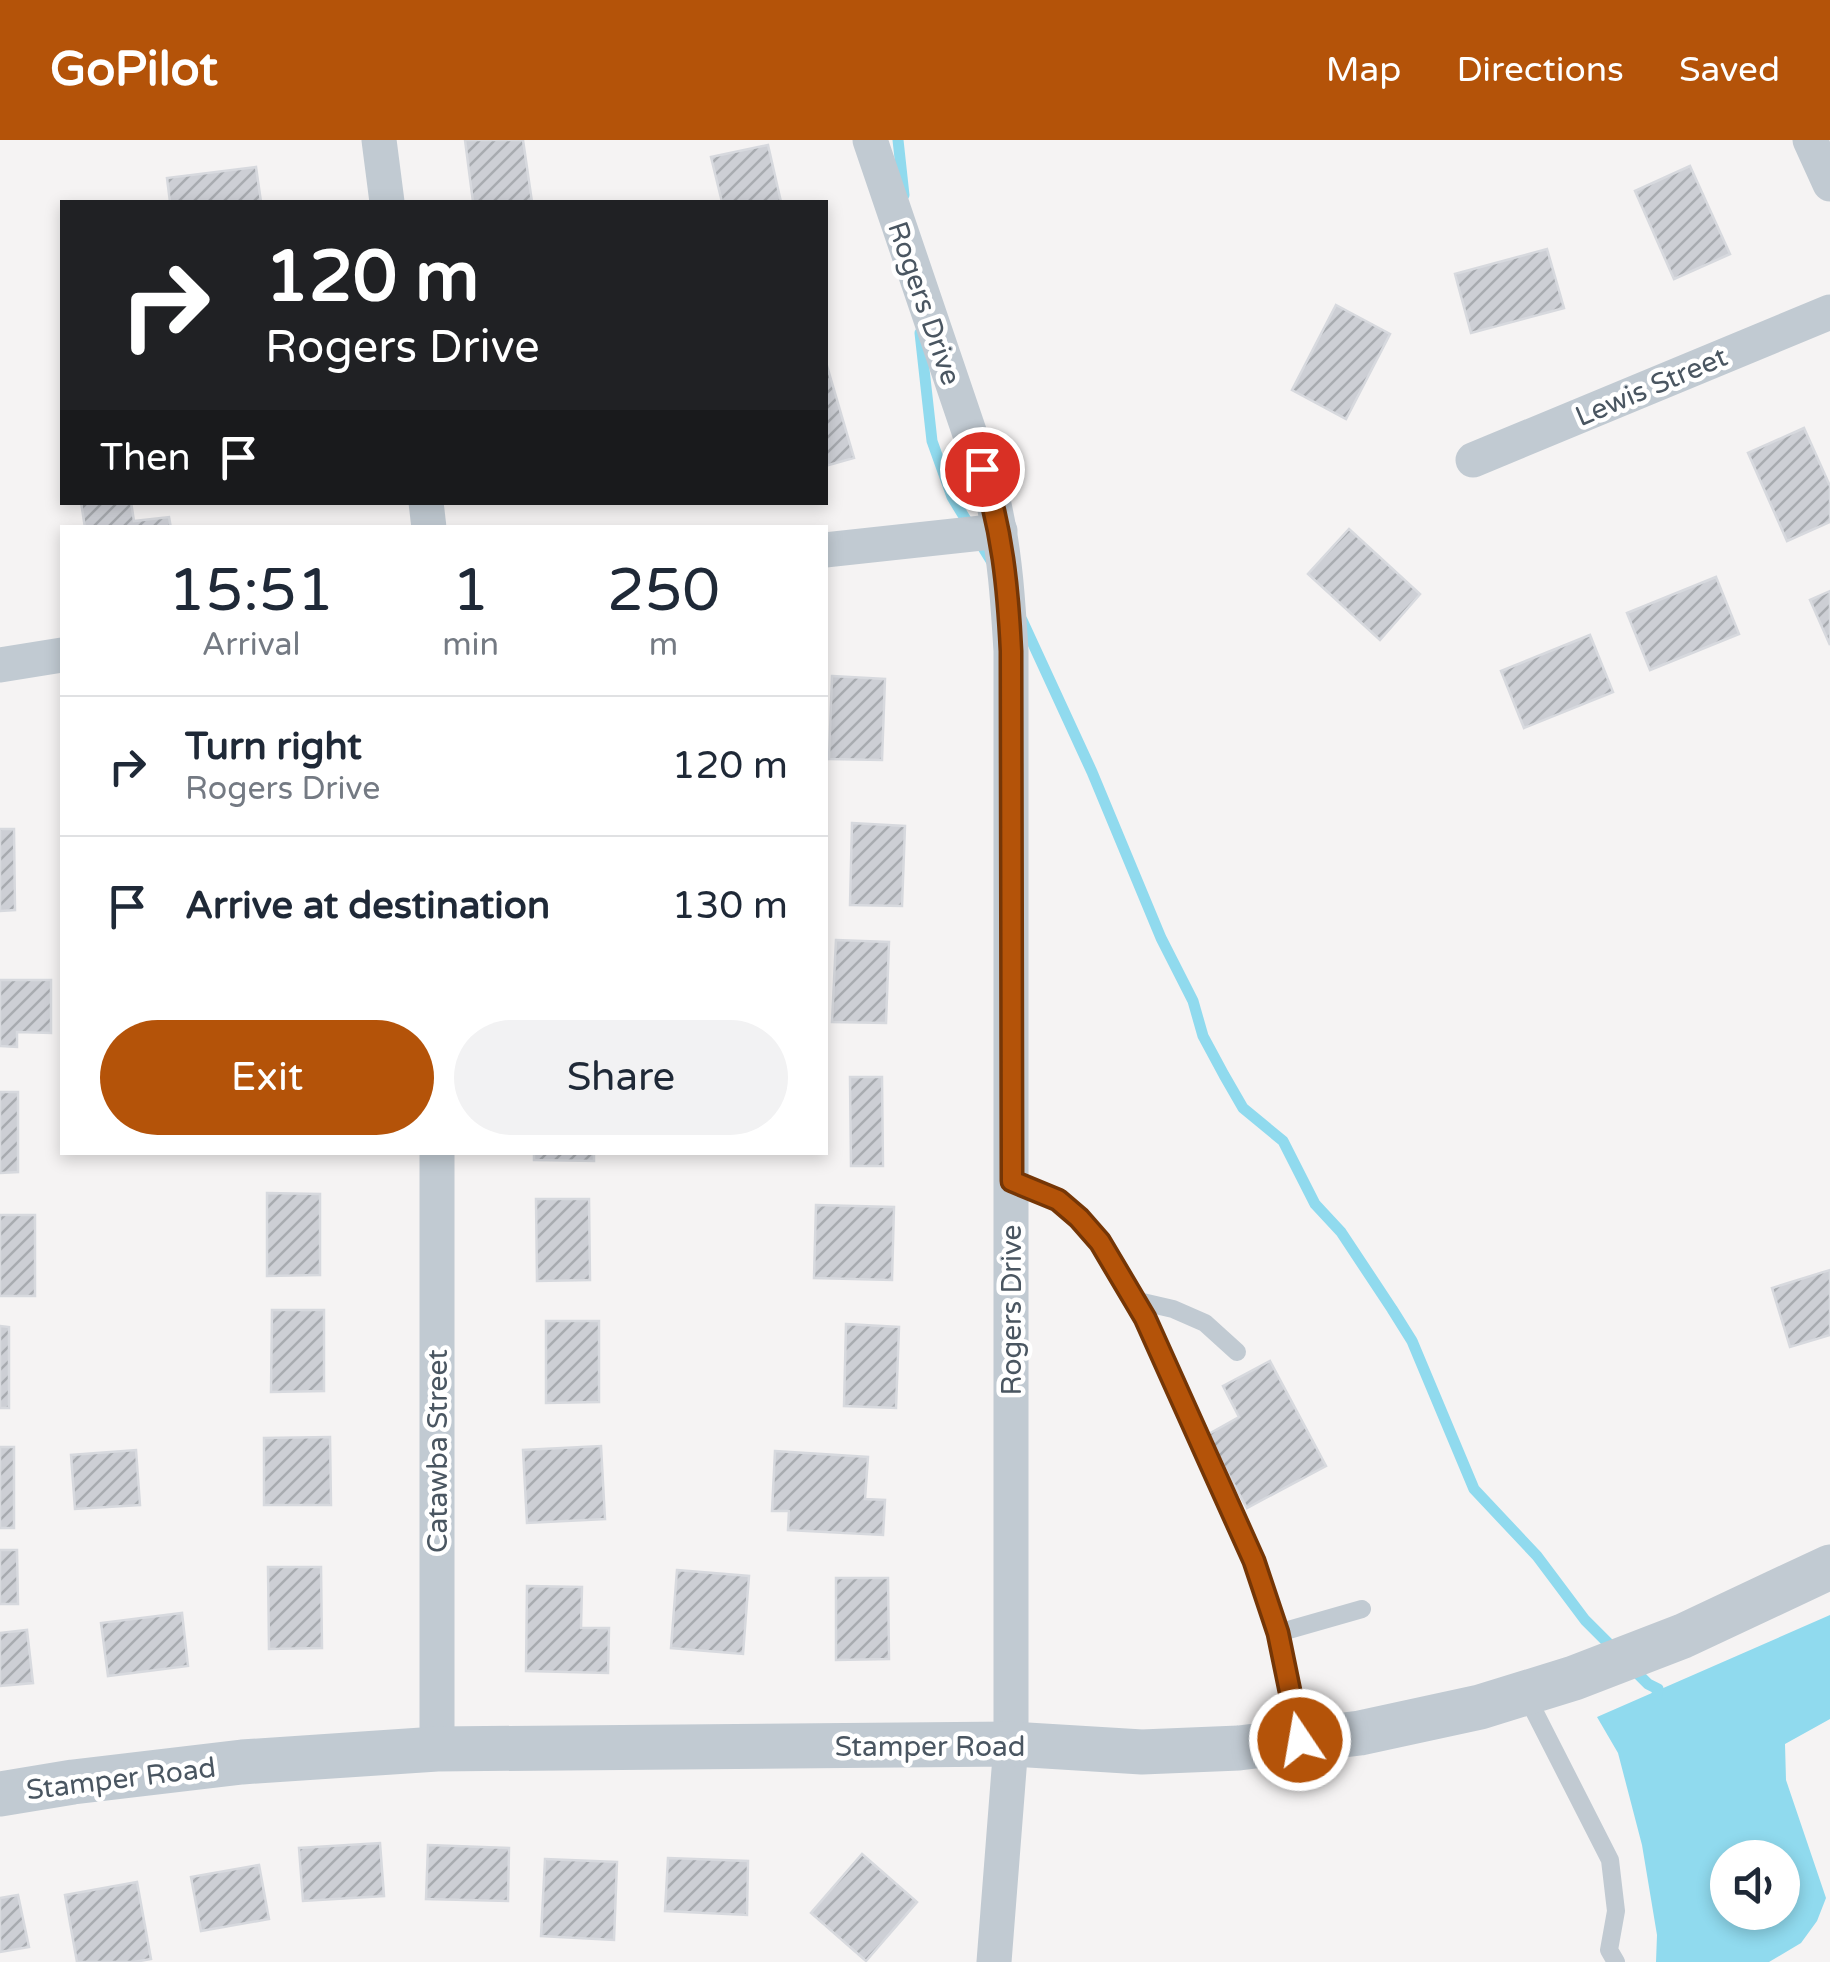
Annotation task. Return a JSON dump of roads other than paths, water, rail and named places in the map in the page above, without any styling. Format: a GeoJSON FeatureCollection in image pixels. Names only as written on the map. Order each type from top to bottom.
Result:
{"type":"FeatureCollection","features":[{"type":"Feature","properties":{"kind":"street"},"geometry":{"type":"LineString","coordinates":[[379,140],[387,200]]}},
{"type":"Feature","properties":{"kind":"street","name":"Rogers Drive"},"geometry":{"type":"LineString","coordinates":[[870,140],[994,505],[1008,602],[1012,1744],[994,1962]]}},
{"type":"Feature","properties":{"kind":"street"},"geometry":{"type":"LineString","coordinates":[[1810,140],[1830,184]]}},
{"type":"Feature","properties":{"kind":"street","name":"Lewis Street"},"geometry":{"type":"LineString","coordinates":[[1473,460],[1830,312]]}},
{"type":"Feature","properties":{"kind":"street"},"geometry":{"type":"LineString","coordinates":[[828,550],[1000,530]]}},
{"type":"Feature","properties":{"kind":"street"},"geometry":{"type":"LineString","coordinates":[[0,666],[60,655]]}},
{"type":"Feature","properties":{"kind":"street","name":"Catawba Street"},"geometry":{"type":"LineString","coordinates":[[438,1155],[438,1749]]}},
{"type":"Feature","properties":{"kind":"street","name":"Stamper Road"},"geometry":{"type":"LineString","coordinates":[[0,1794],[242,1762],[438,1749],[1012,1744],[1142,1752],[1239,1748],[1360,1733],[1480,1706],[1574,1678],[1683,1636],[1830,1567]]}},
{"type":"Feature","properties":{"kind":"lane"},"geometry":{"type":"LineString","coordinates":[[1012,1181],[1058,1200],[1079,1218],[1100,1242],[1145,1318],[1254,1561],[1278,1633],[1300,1740]]}},
{"type":"Feature","properties":{"kind":"lane"},"geometry":{"type":"LineString","coordinates":[[1134,1300],[1173,1308],[1205,1323],[1238,1352]]}},
{"type":"Feature","properties":{"kind":"lane"},"geometry":{"type":"LineString","coordinates":[[1278,1633],[1362,1609]]}},
{"type":"Feature","properties":{"kind":"lane"},"geometry":{"type":"LineString","coordinates":[[1524,1694],[1610,1860],[1616,1911],[1610,1950],[1616,1962]]}},
{"type":"Feature","properties":{"kind":"water"},"geometry":{"type":"Polygon","coordinates":[[[1830,1615],[1830,1719],[1785,1744],[1786,1780],[1826,1898],[1817,1921],[1801,1943],[1769,1962],[1656,1962],[1657,1935],[1642,1845],[1618,1753],[1597,1717],[1830,1615]]]}},
{"type":"Feature","properties":{"kind":"waterway"},"geometry":{"type":"LineString","coordinates":[[898,140],[904,195]]}},
{"type":"Feature","properties":{"kind":"waterway"},"geometry":{"type":"LineString","coordinates":[[920,333],[932,441],[952,497],[993,564]]}},
{"type":"Feature","properties":{"kind":"waterway"},"geometry":{"type":"LineString","coordinates":[[1022,620],[1092,772],[1161,938],[1193,1001],[1203,1036],[1224,1075],[1243,1108],[1283,1141],[1315,1204],[1341,1232],[1412,1341],[1474,1489],[1537,1556],[1585,1620],[1615,1650]]}},
{"type":"Feature","properties":{"kind":"waterway"},"geometry":{"type":"LineString","coordinates":[[1631,1667],[1658,1689],[1656,1699]]}}]}
